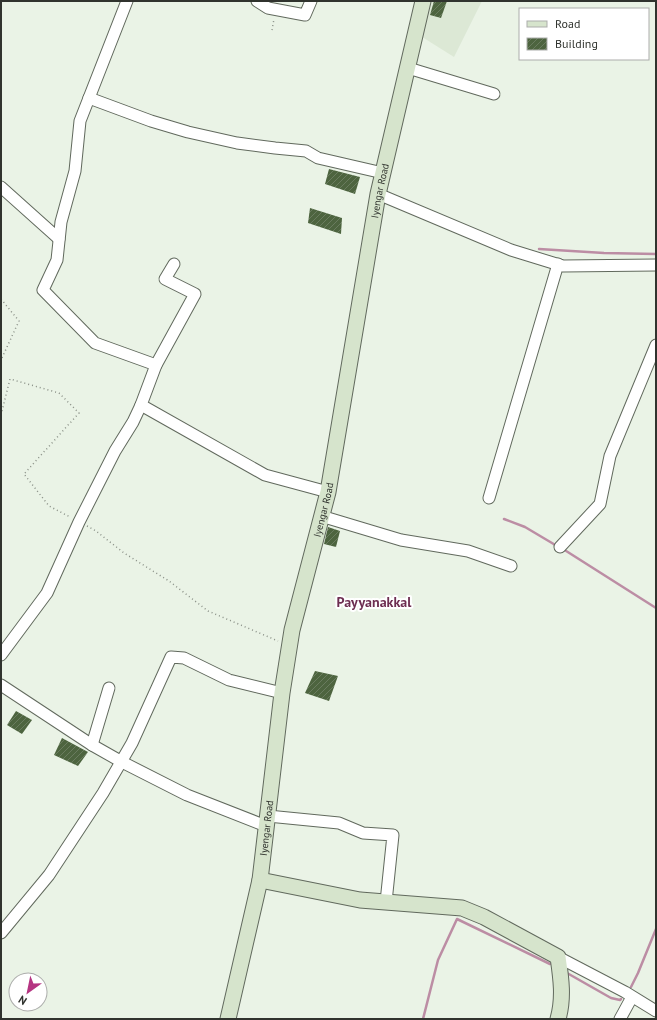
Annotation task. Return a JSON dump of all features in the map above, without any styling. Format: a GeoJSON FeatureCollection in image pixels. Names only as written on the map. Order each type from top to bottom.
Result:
{"type":"FeatureCollection","features":[{"type":"Feature","properties":{"kind":"main road","name":"Iyengar Road"},"geometry":{"type":"LineString","coordinates":[[228,1019],[260,880],[282,693],[292,630],[328,492],[378,194],[423,1]]}},
{"type":"Feature","properties":{"kind":"main road"},"geometry":{"type":"LineString","coordinates":[[260,880],[360,900],[462,908],[484,917],[558,957],[562,985],[558,1019]]}},
{"type":"Feature","properties":{"kind":"street"},"geometry":{"type":"LineString","coordinates":[[127,1],[80,121],[75,171],[61,222],[57,260],[43,290],[95,343],[156,365]]}},
{"type":"Feature","properties":{"kind":"street"},"geometry":{"type":"LineString","coordinates":[[257,1],[268,8],[305,15],[311,1]]}},
{"type":"Feature","properties":{"kind":"street"},"geometry":{"type":"LineString","coordinates":[[408,68],[494,94]]}},
{"type":"Feature","properties":{"kind":"street"},"geometry":{"type":"LineString","coordinates":[[89,98],[151,121],[188,132],[236,143],[306,151],[318,158],[383,173]]}},
{"type":"Feature","properties":{"kind":"street"},"geometry":{"type":"LineString","coordinates":[[1,188],[59,239]]}},
{"type":"Feature","properties":{"kind":"street"},"geometry":{"type":"LineString","coordinates":[[378,194],[510,250],[564,266],[656,265]]}},
{"type":"Feature","properties":{"kind":"street"},"geometry":{"type":"LineString","coordinates":[[1,655],[47,593],[79,522],[115,451],[134,422],[156,365],[195,294],[165,279],[174,264]]}},
{"type":"Feature","properties":{"kind":"street"},"geometry":{"type":"LineString","coordinates":[[489,498],[558,264]]}},
{"type":"Feature","properties":{"kind":"street"},"geometry":{"type":"LineString","coordinates":[[560,547],[600,504],[610,456],[656,345]]}},
{"type":"Feature","properties":{"kind":"street"},"geometry":{"type":"LineString","coordinates":[[141,405],[265,475],[328,492]]}},
{"type":"Feature","properties":{"kind":"street"},"geometry":{"type":"LineString","coordinates":[[321,516],[401,540],[468,551],[511,566]]}},
{"type":"Feature","properties":{"kind":"street"},"geometry":{"type":"LineString","coordinates":[[1,933],[50,875],[103,793],[132,743],[171,657],[184,658],[229,680],[282,693]]}},
{"type":"Feature","properties":{"kind":"street"},"geometry":{"type":"LineString","coordinates":[[1,685],[92,745],[187,795],[267,821],[339,823],[363,833],[393,835],[386,902]]}},
{"type":"Feature","properties":{"kind":"street"},"geometry":{"type":"LineString","coordinates":[[92,745],[109,688]]}},
{"type":"Feature","properties":{"kind":"street"},"geometry":{"type":"LineString","coordinates":[[558,957],[632,996],[656,1011]]}},
{"type":"Feature","properties":{"kind":"street"},"geometry":{"type":"LineString","coordinates":[[620,1019],[632,996]]}},
{"type":"Feature","properties":{"kind":"path"},"geometry":{"type":"LineString","coordinates":[[1,299],[19,321],[1,360]]}},
{"type":"Feature","properties":{"kind":"path"},"geometry":{"type":"LineString","coordinates":[[1,415],[10,378],[60,393],[79,413],[24,474],[49,506],[96,531],[124,553],[169,581],[208,611],[289,646]]}},
{"type":"Feature","properties":{"kind":"shaded area"},"geometry":{"type":"Polygon","coordinates":[[[430,1],[482,1],[454,57],[419,35],[430,1]]]}},
{"type":"Feature","properties":{"kind":"building"},"geometry":{"type":"Polygon","coordinates":[[[434,1],[447,1],[441,18],[430,15],[434,1]]]}},
{"type":"Feature","properties":{"kind":"building"},"geometry":{"type":"Polygon","coordinates":[[[329,169],[360,177],[355,194],[325,184],[329,169]]]}},
{"type":"Feature","properties":{"kind":"building"},"geometry":{"type":"Polygon","coordinates":[[[310,208],[342,218],[341,234],[308,223],[310,208]]]}},
{"type":"Feature","properties":{"kind":"building"},"geometry":{"type":"Polygon","coordinates":[[[328,527],[340,531],[336,547],[324,544],[328,527]]]}},
{"type":"Feature","properties":{"kind":"building"},"geometry":{"type":"Polygon","coordinates":[[[315,671],[338,676],[329,701],[305,693],[315,671]]]}},
{"type":"Feature","properties":{"kind":"building"},"geometry":{"type":"Polygon","coordinates":[[[16,711],[32,720],[22,734],[7,725],[16,711]]]}},
{"type":"Feature","properties":{"kind":"building"},"geometry":{"type":"Polygon","coordinates":[[[62,738],[88,752],[78,766],[54,755],[62,738]]]}},
{"type":"Feature","properties":{"kind":"waterway"},"geometry":{"type":"LineString","coordinates":[[539,249],[604,253],[656,254]]}},
{"type":"Feature","properties":{"kind":"waterway"},"geometry":{"type":"LineString","coordinates":[[504,519],[525,527],[557,546]]}},
{"type":"Feature","properties":{"kind":"waterway"},"geometry":{"type":"LineString","coordinates":[[563,549],[656,608]]}},
{"type":"Feature","properties":{"kind":"waterway"},"geometry":{"type":"LineString","coordinates":[[423,1019],[438,960],[457,919],[550,964]]}},
{"type":"Feature","properties":{"kind":"waterway"},"geometry":{"type":"LineString","coordinates":[[631,987],[656,929]]}},
{"type":"Feature","properties":{"kind":"waterway"},"geometry":{"type":"LineString","coordinates":[[567,973],[611,998],[621,999]]}},
{"type":"Feature","properties":{"kind":"district","name":"Payyanakkal"},"geometry":{"type":"Point","coordinates":[374,602]}}]}
